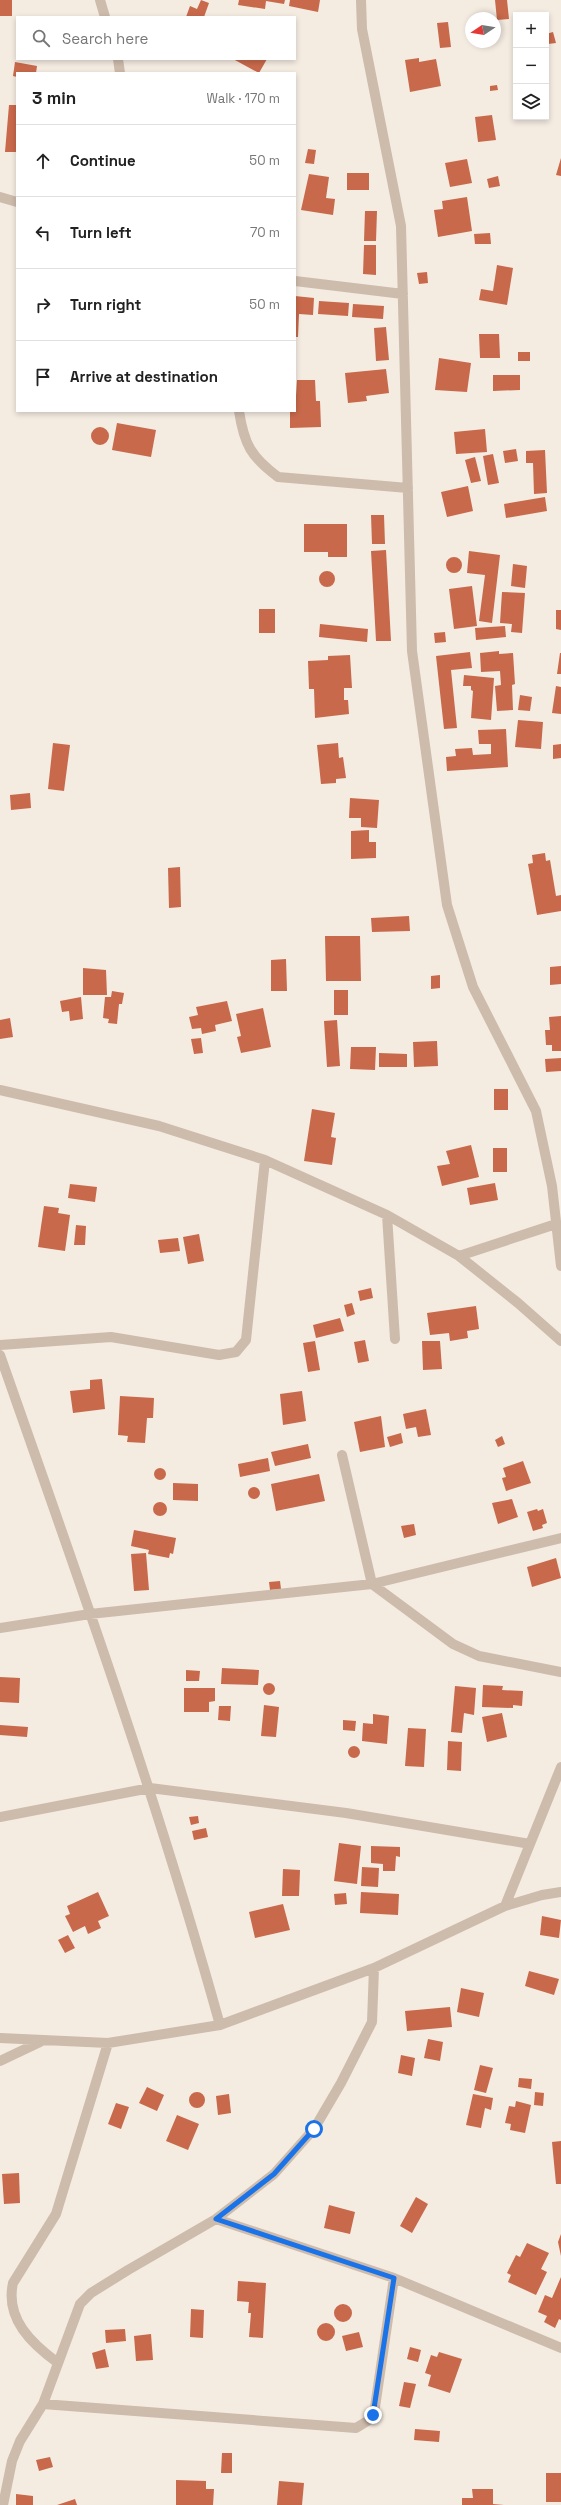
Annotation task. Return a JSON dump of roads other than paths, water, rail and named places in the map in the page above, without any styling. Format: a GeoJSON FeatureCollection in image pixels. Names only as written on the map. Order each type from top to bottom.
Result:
{"type":"FeatureCollection","features":[{"type":"Feature","properties":{"kind":"street"},"geometry":{"type":"LineString","coordinates":[[100,0],[105,16]]}},
{"type":"Feature","properties":{"kind":"street"},"geometry":{"type":"LineString","coordinates":[[361,0],[362,29],[399,211],[403,294],[412,651],[447,905],[473,987],[536,1111],[552,1186],[561,1266]]}},
{"type":"Feature","properties":{"kind":"street"},"geometry":{"type":"LineString","coordinates":[[118,60],[120,72]]}},
{"type":"Feature","properties":{"kind":"street"},"geometry":{"type":"LineString","coordinates":[[0,197],[16,202]]}},
{"type":"Feature","properties":{"kind":"street"},"geometry":{"type":"LineString","coordinates":[[296,281],[403,294]]}},
{"type":"Feature","properties":{"kind":"street"},"geometry":{"type":"LineString","coordinates":[[239,412],[242,431],[250,450],[263,466],[278,477],[408,488]]}},
{"type":"Feature","properties":{"kind":"street"},"geometry":{"type":"LineString","coordinates":[[0,1090],[159,1126],[265,1160],[387,1215],[459,1256],[518,1303],[561,1341]]}},
{"type":"Feature","properties":{"kind":"street"},"geometry":{"type":"LineString","coordinates":[[0,1344],[111,1337],[219,1355],[236,1352],[246,1340],[265,1160]]}},
{"type":"Feature","properties":{"kind":"street"},"geometry":{"type":"LineString","coordinates":[[387,1215],[395,1339]]}},
{"type":"Feature","properties":{"kind":"street"},"geometry":{"type":"LineString","coordinates":[[459,1256],[556,1224]]}},
{"type":"Feature","properties":{"kind":"street"},"geometry":{"type":"LineString","coordinates":[[0,1355],[150,1788],[184,1895],[220,2025]]}},
{"type":"Feature","properties":{"kind":"street"},"geometry":{"type":"LineString","coordinates":[[342,1455],[372,1584],[460,1647],[479,1656],[561,1672]]}},
{"type":"Feature","properties":{"kind":"street"},"geometry":{"type":"LineString","coordinates":[[0,1628],[90,1614],[372,1584],[561,1538]]}},
{"type":"Feature","properties":{"kind":"street"},"geometry":{"type":"LineString","coordinates":[[505,1906],[561,1767]]}},
{"type":"Feature","properties":{"kind":"street"},"geometry":{"type":"LineString","coordinates":[[0,1817],[150,1788],[346,1813],[530,1844]]}},
{"type":"Feature","properties":{"kind":"street"},"geometry":{"type":"LineString","coordinates":[[0,2038],[108,2043],[220,2025],[374,1968],[505,1906],[542,1895],[561,1892]]}},
{"type":"Feature","properties":{"kind":"street"},"geometry":{"type":"LineString","coordinates":[[3,2505],[12,2461],[20,2441],[43,2404],[80,2304],[91,2293],[216,2219],[274,2174],[314,2129],[341,2083],[372,2022],[374,1968]]}},
{"type":"Feature","properties":{"kind":"street"},"geometry":{"type":"LineString","coordinates":[[0,2061],[42,2041]]}},
{"type":"Feature","properties":{"kind":"street"},"geometry":{"type":"LineString","coordinates":[[58,2363],[28,2339],[20,2328],[11,2302],[13,2284],[56,2214],[108,2043]]}},
{"type":"Feature","properties":{"kind":"street"},"geometry":{"type":"LineString","coordinates":[[216,2219],[394,2278],[561,2348]]}},
{"type":"Feature","properties":{"kind":"street"},"geometry":{"type":"LineString","coordinates":[[43,2404],[356,2428],[368,2420],[375,2407],[394,2278]]}}]}
